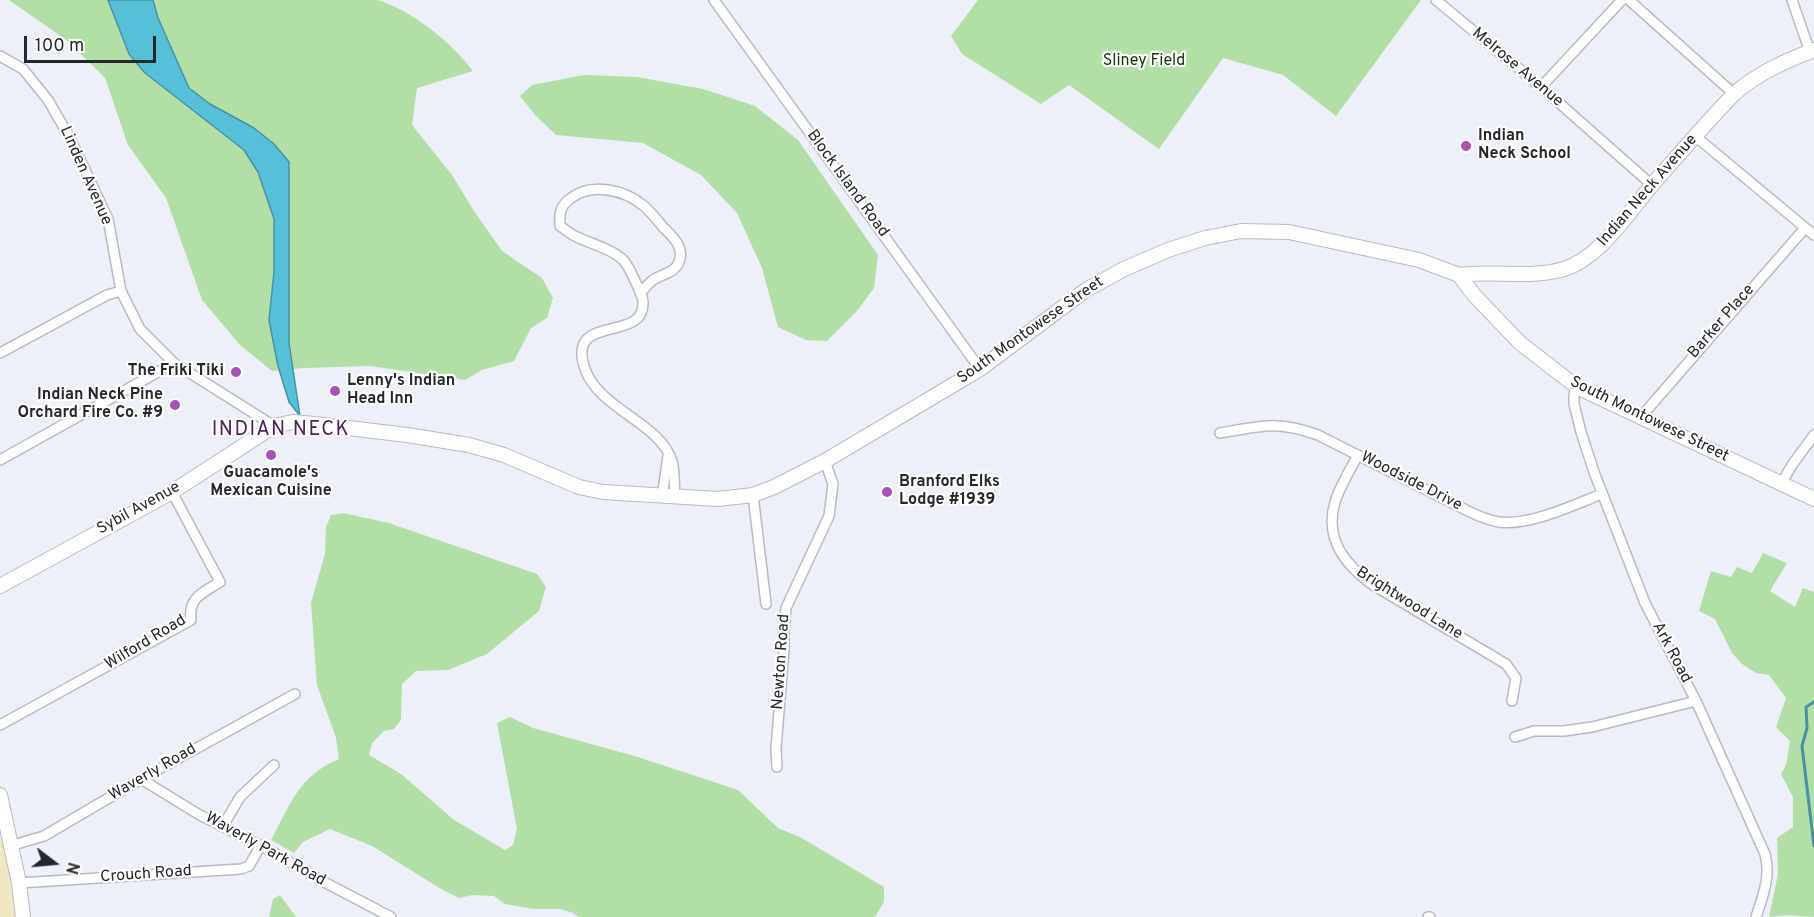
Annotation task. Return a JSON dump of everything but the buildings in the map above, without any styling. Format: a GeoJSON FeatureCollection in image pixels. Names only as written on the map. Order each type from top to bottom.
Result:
{"type":"FeatureCollection","features":[{"type":"Feature","properties":{"kind":"main road","name":"Indian Neck Avenue"},"geometry":{"type":"LineString","coordinates":[[1460,275],[1473,273],[1538,274],[1554,272],[1580,263],[1605,241],[1734,94],[1747,83],[1774,67],[1812,51]]}},
{"type":"Feature","properties":{"kind":"main road","name":"South Montowese Street"},"geometry":{"type":"LineString","coordinates":[[274,426],[299,423],[407,435],[469,445],[504,455],[579,487],[603,492],[718,500],[753,495],[774,488],[825,461],[980,369],[1095,285],[1124,269],[1168,250],[1205,238],[1240,231],[1289,232],[1419,260],[1460,275],[1474,295],[1520,343],[1577,387],[1814,499]]}},
{"type":"Feature","properties":{"kind":"main road","name":"Sybil Avenue"},"geometry":{"type":"LineString","coordinates":[[0,586],[172,492],[274,426]]}},
{"type":"Feature","properties":{"kind":"main road"},"geometry":{"type":"LineString","coordinates":[[0,795],[19,883],[23,917]]}},
{"type":"Feature","properties":{"kind":"street","name":"Block Island Road"},"geometry":{"type":"LineString","coordinates":[[714,0],[980,369]]}},
{"type":"Feature","properties":{"kind":"street","name":"Melrose Avenue"},"geometry":{"type":"LineString","coordinates":[[1436,0],[1653,184]]}},
{"type":"Feature","properties":{"kind":"street"},"geometry":{"type":"LineString","coordinates":[[1541,87],[1622,0]]}},
{"type":"Feature","properties":{"kind":"street"},"geometry":{"type":"LineString","coordinates":[[1629,0],[1734,94]]}},
{"type":"Feature","properties":{"kind":"street"},"geometry":{"type":"LineString","coordinates":[[1794,1],[1812,51]]}},
{"type":"Feature","properties":{"kind":"street","name":"Linden Avenue"},"geometry":{"type":"LineString","coordinates":[[0,56],[22,69],[48,100],[70,138],[108,219],[121,291],[140,329],[174,363],[274,426]]}},
{"type":"Feature","properties":{"kind":"street"},"geometry":{"type":"LineString","coordinates":[[1695,136],[1814,235]]}},
{"type":"Feature","properties":{"kind":"street"},"geometry":{"type":"LineString","coordinates":[[640,293],[654,280],[675,269],[680,262],[681,254],[678,243],[643,206],[630,197],[614,191],[598,189],[576,194],[564,203],[559,213],[560,226],[573,236],[623,259],[640,293],[644,301],[641,313],[635,322],[624,327],[600,330],[588,337],[582,351],[585,369],[600,393],[662,443],[671,459],[674,472],[668,497]]}},
{"type":"Feature","properties":{"kind":"street","name":"Barker Place"},"geometry":{"type":"LineString","coordinates":[[1640,418],[1805,228]]}},
{"type":"Feature","properties":{"kind":"street"},"geometry":{"type":"LineString","coordinates":[[0,353],[106,296],[121,291]]}},
{"type":"Feature","properties":{"kind":"street"},"geometry":{"type":"LineString","coordinates":[[0,460],[174,363]]}},
{"type":"Feature","properties":{"kind":"street","name":"Ark Road"},"geometry":{"type":"LineString","coordinates":[[1577,387],[1574,395],[1577,417],[1602,494],[1645,603],[1696,701],[1765,854],[1767,879],[1756,917]]}},
{"type":"Feature","properties":{"kind":"street","name":"Woodside Drive"},"geometry":{"type":"LineString","coordinates":[[1220,433],[1279,424],[1318,435],[1484,519],[1497,522],[1525,520],[1602,494]]}},
{"type":"Feature","properties":{"kind":"street"},"geometry":{"type":"LineString","coordinates":[[1782,484],[1792,465],[1814,435]]}},
{"type":"Feature","properties":{"kind":"street","name":"Brightwood Lane"},"geometry":{"type":"LineString","coordinates":[[1358,455],[1334,508],[1334,532],[1342,557],[1355,573],[1373,585],[1506,664],[1516,678],[1512,701]]}},
{"type":"Feature","properties":{"kind":"street","name":"Newton Road"},"geometry":{"type":"LineString","coordinates":[[777,767],[776,749],[786,608],[829,516],[833,484],[825,461]]}},
{"type":"Feature","properties":{"kind":"street","name":"Wilford Road"},"geometry":{"type":"LineString","coordinates":[[0,725],[191,620],[190,610],[193,600],[220,582],[172,492]]}},
{"type":"Feature","properties":{"kind":"street"},"geometry":{"type":"LineString","coordinates":[[753,495],[765,604]]}},
{"type":"Feature","properties":{"kind":"street","name":"Waverly Road"},"geometry":{"type":"LineString","coordinates":[[10,846],[44,836],[141,778],[294,694]]}},
{"type":"Feature","properties":{"kind":"street"},"geometry":{"type":"LineString","coordinates":[[1515,737],[1534,731],[1564,731],[1593,727],[1696,701]]}},
{"type":"Feature","properties":{"kind":"street"},"geometry":{"type":"LineString","coordinates":[[223,826],[240,796],[274,765]]}},
{"type":"Feature","properties":{"kind":"street","name":"Waverly Park Road"},"geometry":{"type":"LineString","coordinates":[[141,778],[198,814],[261,845],[326,884],[391,917]]}},
{"type":"Feature","properties":{"kind":"street","name":"Crouch Road"},"geometry":{"type":"LineString","coordinates":[[19,883],[241,869],[249,866],[261,845]]}},
{"type":"Feature","properties":{"kind":"green space"},"geometry":{"type":"Polygon","coordinates":[[[9,0],[377,0],[404,11],[442,38],[473,71],[417,88],[412,125],[452,175],[502,251],[542,278],[553,298],[547,318],[531,328],[514,361],[482,370],[465,380],[370,366],[272,371],[240,345],[202,300],[166,198],[128,145],[105,78],[69,42],[9,0]]]}},
{"type":"Feature","properties":{"kind":"green space","name":"Sliney Field"},"geometry":{"type":"Polygon","coordinates":[[[978,0],[1421,0],[1336,116],[1283,75],[1223,58],[1159,149],[1069,85],[1041,104],[962,54],[951,36],[978,0]]]}},
{"type":"Feature","properties":{"kind":"green space"},"geometry":{"type":"Polygon","coordinates":[[[584,75],[637,77],[703,89],[755,106],[798,140],[878,255],[874,288],[857,311],[827,341],[806,340],[778,327],[762,268],[737,213],[701,175],[643,143],[556,135],[536,116],[520,96],[532,85],[584,75]]]}},
{"type":"Feature","properties":{"kind":"green space"},"geometry":{"type":"Polygon","coordinates":[[[343,513],[389,523],[537,574],[546,587],[539,611],[487,654],[448,670],[416,671],[402,684],[401,720],[394,729],[384,731],[372,743],[369,755],[401,774],[454,820],[505,850],[513,845],[517,829],[497,723],[510,717],[533,728],[638,757],[738,790],[778,828],[800,837],[884,887],[884,902],[875,917],[579,917],[560,909],[533,909],[505,904],[494,896],[472,895],[459,898],[372,846],[330,829],[303,842],[294,853],[271,840],[305,782],[325,766],[339,759],[336,738],[317,685],[311,603],[325,554],[326,527],[331,515],[343,513]]]}},
{"type":"Feature","properties":{"kind":"green space"},"geometry":{"type":"Polygon","coordinates":[[[1763,553],[1787,563],[1770,591],[1795,607],[1803,588],[1814,592],[1814,917],[1788,915],[1769,917],[1778,874],[1777,838],[1793,827],[1793,797],[1781,774],[1786,765],[1790,741],[1776,727],[1786,698],[1769,675],[1756,673],[1742,664],[1732,653],[1715,619],[1699,611],[1711,571],[1731,577],[1737,567],[1752,573],[1763,553]]]}},
{"type":"Feature","properties":{"kind":"green space"},"geometry":{"type":"Polygon","coordinates":[[[280,895],[296,917],[269,917],[273,899],[280,895]]]}},
{"type":"Feature","properties":{"kind":"sand"},"geometry":{"type":"Polygon","coordinates":[[[0,840],[5,850],[16,917],[0,917],[0,840]]]}},
{"type":"Feature","properties":{"kind":"water"},"geometry":{"type":"Polygon","coordinates":[[[108,0],[153,0],[158,18],[189,88],[210,104],[254,128],[274,144],[289,162],[289,343],[300,416],[289,402],[278,366],[269,320],[274,272],[274,219],[258,172],[244,150],[145,73],[129,54],[108,0]]]}},
{"type":"Feature","properties":{"kind":"waterway"},"geometry":{"type":"LineString","coordinates":[[1814,702],[1806,707],[1807,728],[1802,746],[1814,846]]}},
{"type":"Feature","properties":{"kind":"place","name":"Indian Neck School"},"geometry":{"type":"Point","coordinates":[1466,146]}},
{"type":"Feature","properties":{"kind":"place","name":"The Friki Tiki"},"geometry":{"type":"Point","coordinates":[236,372]}},
{"type":"Feature","properties":{"kind":"place","name":"Lenny's Indian Head Inn"},"geometry":{"type":"Point","coordinates":[335,391]}},
{"type":"Feature","properties":{"kind":"place","name":"Indian Neck Pine Orchard Fire Co. #9"},"geometry":{"type":"Point","coordinates":[175,405]}},
{"type":"Feature","properties":{"kind":"place","name":"Guacamole's Mexican Cuisine"},"geometry":{"type":"Point","coordinates":[271,455]}},
{"type":"Feature","properties":{"kind":"place","name":"Branford Elks Lodge #1939"},"geometry":{"type":"Point","coordinates":[887,492]}},
{"type":"Feature","properties":{"kind":"district","name":"INDIAN NECK"},"geometry":{"type":"Point","coordinates":[281,431]}}]}
